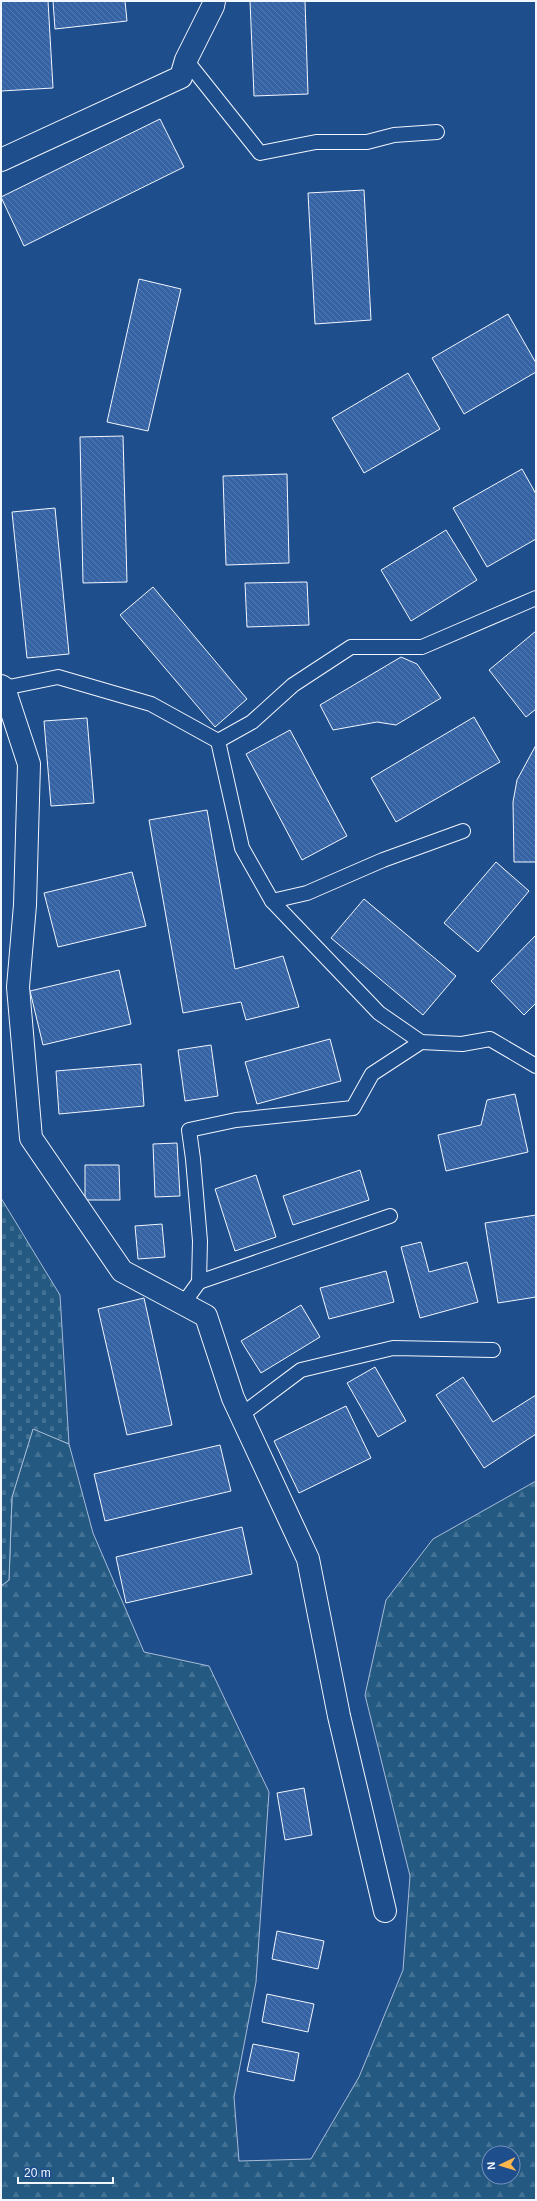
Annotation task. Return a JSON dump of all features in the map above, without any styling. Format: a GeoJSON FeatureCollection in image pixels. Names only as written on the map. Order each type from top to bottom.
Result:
{"type":"FeatureCollection","features":[{"type":"Feature","properties":{"kind":"street"},"geometry":{"type":"LineString","coordinates":[[1,160],[180,78],[186,60],[213,6],[214,1]]}},
{"type":"Feature","properties":{"kind":"street"},"geometry":{"type":"LineString","coordinates":[[3,687],[29,764],[25,898],[18,987],[31,1138],[122,1271],[206,1316],[233,1398],[308,1559],[339,1716],[385,1911]]}},
{"type":"Feature","properties":{"kind":"lane"},"geometry":{"type":"LineString","coordinates":[[186,60],[260,153],[316,142],[367,142],[394,135],[437,132]]}},
{"type":"Feature","properties":{"kind":"lane"},"geometry":{"type":"LineString","coordinates":[[218,741],[252,722],[292,685],[351,647],[422,647],[536,598]]}},
{"type":"Feature","properties":{"kind":"lane"},"geometry":{"type":"LineString","coordinates":[[3,687],[58,677],[151,704],[218,741],[242,848],[272,901],[379,1013],[420,1042],[462,1044],[490,1039],[536,1066]]}},
{"type":"Feature","properties":{"kind":"lane"},"geometry":{"type":"LineString","coordinates":[[272,901],[307,893],[383,860],[463,831]]}},
{"type":"Feature","properties":{"kind":"lane"},"geometry":{"type":"LineString","coordinates":[[183,1304],[199,1282],[200,1241],[194,1159],[189,1130],[236,1120],[354,1108],[372,1074],[420,1042]]}},
{"type":"Feature","properties":{"kind":"lane"},"geometry":{"type":"LineString","coordinates":[[199,1282],[390,1216]]}},
{"type":"Feature","properties":{"kind":"lane"},"geometry":{"type":"LineString","coordinates":[[241,1415],[301,1370],[393,1348],[492,1350]]}},
{"type":"Feature","properties":{"kind":"green space"},"geometry":{"type":"Polygon","coordinates":[[[1,1198],[60,1295],[69,1444],[33,1429],[12,1497],[9,1580],[1,1586],[1,1198]]]}},
{"type":"Feature","properties":{"kind":"green space"},"geometry":{"type":"Polygon","coordinates":[[[33,1428],[69,1444],[93,1533],[144,1652],[209,1666],[269,1792],[256,1982],[234,2097],[239,2161],[311,2159],[359,2077],[403,1970],[410,1876],[365,1695],[386,1600],[433,1539],[536,1481],[536,2200],[1,2200],[1,1586],[9,1580],[12,1497],[33,1428]]]}},
{"type":"Feature","properties":{"kind":"building"},"geometry":{"type":"Polygon","coordinates":[[[1,1],[48,1],[53,88],[1,91],[1,1]]]}},
{"type":"Feature","properties":{"kind":"building"},"geometry":{"type":"Polygon","coordinates":[[[53,1],[125,1],[127,21],[55,29],[53,1]]]}},
{"type":"Feature","properties":{"kind":"building"},"geometry":{"type":"Polygon","coordinates":[[[250,1],[305,1],[308,94],[254,96],[250,1]]]}},
{"type":"Feature","properties":{"kind":"building"},"geometry":{"type":"Polygon","coordinates":[[[160,119],[184,167],[24,246],[1,197],[160,119]]]}},
{"type":"Feature","properties":{"kind":"building"},"geometry":{"type":"Polygon","coordinates":[[[364,190],[371,320],[315,324],[308,193],[364,190]]]}},
{"type":"Feature","properties":{"kind":"building"},"geometry":{"type":"Polygon","coordinates":[[[139,279],[181,289],[148,431],[107,422],[139,279]]]}},
{"type":"Feature","properties":{"kind":"building"},"geometry":{"type":"Polygon","coordinates":[[[508,314],[536,363],[536,372],[464,414],[432,358],[508,314]]]}},
{"type":"Feature","properties":{"kind":"building"},"geometry":{"type":"Polygon","coordinates":[[[408,373],[440,429],[364,473],[332,418],[408,373]]]}},
{"type":"Feature","properties":{"kind":"building"},"geometry":{"type":"Polygon","coordinates":[[[123,436],[127,582],[83,583],[80,437],[123,436]]]}},
{"type":"Feature","properties":{"kind":"building"},"geometry":{"type":"Polygon","coordinates":[[[522,469],[536,494],[536,539],[487,567],[453,508],[522,469]]]}},
{"type":"Feature","properties":{"kind":"building"},"geometry":{"type":"Polygon","coordinates":[[[287,474],[289,563],[226,565],[223,476],[287,474]]]}},
{"type":"Feature","properties":{"kind":"building"},"geometry":{"type":"Polygon","coordinates":[[[55,508],[69,654],[27,658],[12,512],[55,508]]]}},
{"type":"Feature","properties":{"kind":"building"},"geometry":{"type":"Polygon","coordinates":[[[446,530],[477,580],[411,621],[381,570],[446,530]]]}},
{"type":"Feature","properties":{"kind":"building"},"geometry":{"type":"Polygon","coordinates":[[[307,582],[309,625],[247,627],[245,583],[307,582]]]}},
{"type":"Feature","properties":{"kind":"building"},"geometry":{"type":"Polygon","coordinates":[[[153,587],[247,699],[215,727],[120,615],[153,587]]]}},
{"type":"Feature","properties":{"kind":"building"},"geometry":{"type":"Polygon","coordinates":[[[536,631],[536,709],[526,717],[489,670],[536,631]]]}},
{"type":"Feature","properties":{"kind":"building"},"geometry":{"type":"Polygon","coordinates":[[[401,657],[417,664],[441,698],[396,725],[377,722],[333,730],[320,705],[401,657]]]}},
{"type":"Feature","properties":{"kind":"building"},"geometry":{"type":"Polygon","coordinates":[[[474,717],[500,762],[396,822],[371,778],[474,717]]]}},
{"type":"Feature","properties":{"kind":"building"},"geometry":{"type":"Polygon","coordinates":[[[87,718],[94,803],[51,806],[44,721],[87,718]]]}},
{"type":"Feature","properties":{"kind":"building"},"geometry":{"type":"Polygon","coordinates":[[[290,730],[347,836],[302,860],[246,754],[290,730]]]}},
{"type":"Feature","properties":{"kind":"building"},"geometry":{"type":"Polygon","coordinates":[[[536,745],[536,862],[514,862],[513,802],[517,780],[536,745]]]}},
{"type":"Feature","properties":{"kind":"building"},"geometry":{"type":"Polygon","coordinates":[[[207,810],[235,969],[283,956],[299,1007],[246,1020],[241,1002],[183,1013],[149,820],[207,810]]]}},
{"type":"Feature","properties":{"kind":"building"},"geometry":{"type":"Polygon","coordinates":[[[496,862],[529,891],[478,952],[444,923],[496,862]]]}},
{"type":"Feature","properties":{"kind":"building"},"geometry":{"type":"Polygon","coordinates":[[[132,872],[146,926],[58,947],[44,893],[132,872]]]}},
{"type":"Feature","properties":{"kind":"building"},"geometry":{"type":"Polygon","coordinates":[[[364,899],[456,976],[423,1015],[331,938],[364,899]]]}},
{"type":"Feature","properties":{"kind":"building"},"geometry":{"type":"Polygon","coordinates":[[[536,935],[536,1003],[524,1015],[491,981],[536,935]]]}},
{"type":"Feature","properties":{"kind":"building"},"geometry":{"type":"Polygon","coordinates":[[[119,970],[131,1024],[43,1045],[30,991],[119,970]]]}},
{"type":"Feature","properties":{"kind":"building"},"geometry":{"type":"Polygon","coordinates":[[[330,1039],[341,1081],[257,1104],[245,1062],[330,1039]]]}},
{"type":"Feature","properties":{"kind":"building"},"geometry":{"type":"Polygon","coordinates":[[[211,1045],[218,1096],[185,1101],[178,1050],[211,1045]]]}},
{"type":"Feature","properties":{"kind":"building"},"geometry":{"type":"Polygon","coordinates":[[[141,1064],[144,1106],[59,1114],[56,1071],[141,1064]]]}},
{"type":"Feature","properties":{"kind":"building"},"geometry":{"type":"Polygon","coordinates":[[[515,1094],[528,1152],[446,1171],[438,1135],[481,1125],[487,1100],[515,1094]]]}},
{"type":"Feature","properties":{"kind":"building"},"geometry":{"type":"Polygon","coordinates":[[[177,1143],[180,1196],[155,1197],[153,1144],[177,1143]]]}},
{"type":"Feature","properties":{"kind":"building"},"geometry":{"type":"Polygon","coordinates":[[[85,1165],[119,1165],[120,1200],[85,1200],[85,1165]]]}},
{"type":"Feature","properties":{"kind":"building"},"geometry":{"type":"Polygon","coordinates":[[[360,1170],[369,1200],[293,1225],[283,1196],[360,1170]]]}},
{"type":"Feature","properties":{"kind":"building"},"geometry":{"type":"Polygon","coordinates":[[[256,1175],[276,1237],[235,1251],[215,1189],[256,1175]]]}},
{"type":"Feature","properties":{"kind":"building"},"geometry":{"type":"Polygon","coordinates":[[[536,1215],[536,1297],[498,1303],[485,1223],[536,1215]]]}},
{"type":"Feature","properties":{"kind":"building"},"geometry":{"type":"Polygon","coordinates":[[[162,1224],[165,1257],[138,1259],[135,1226],[162,1224]]]}},
{"type":"Feature","properties":{"kind":"building"},"geometry":{"type":"Polygon","coordinates":[[[421,1242],[429,1272],[467,1262],[478,1302],[420,1318],[401,1247],[421,1242]]]}},
{"type":"Feature","properties":{"kind":"building"},"geometry":{"type":"Polygon","coordinates":[[[386,1271],[394,1302],[329,1319],[320,1288],[386,1271]]]}},
{"type":"Feature","properties":{"kind":"building"},"geometry":{"type":"Polygon","coordinates":[[[144,1298],[172,1425],[127,1435],[98,1309],[144,1298]]]}},
{"type":"Feature","properties":{"kind":"building"},"geometry":{"type":"Polygon","coordinates":[[[301,1305],[320,1337],[261,1373],[241,1341],[301,1305]]]}},
{"type":"Feature","properties":{"kind":"building"},"geometry":{"type":"Polygon","coordinates":[[[375,1367],[406,1421],[378,1437],[347,1383],[375,1367]]]}},
{"type":"Feature","properties":{"kind":"building"},"geometry":{"type":"Polygon","coordinates":[[[463,1377],[493,1422],[536,1395],[536,1434],[484,1468],[436,1395],[463,1377]]]}},
{"type":"Feature","properties":{"kind":"building"},"geometry":{"type":"Polygon","coordinates":[[[346,1406],[371,1458],[299,1493],[274,1441],[346,1406]]]}},
{"type":"Feature","properties":{"kind":"building"},"geometry":{"type":"Polygon","coordinates":[[[220,1445],[231,1491],[105,1521],[94,1474],[220,1445]]]}},
{"type":"Feature","properties":{"kind":"building"},"geometry":{"type":"Polygon","coordinates":[[[242,1527],[252,1574],[126,1603],[116,1557],[242,1527]]]}},
{"type":"Feature","properties":{"kind":"building"},"geometry":{"type":"Polygon","coordinates":[[[304,1788],[312,1835],[285,1840],[277,1793],[304,1788]]]}},
{"type":"Feature","properties":{"kind":"building"},"geometry":{"type":"Polygon","coordinates":[[[277,1931],[324,1941],[318,1969],[272,1959],[277,1931]]]}},
{"type":"Feature","properties":{"kind":"building"},"geometry":{"type":"Polygon","coordinates":[[[267,1994],[314,2004],[308,2032],[262,2022],[267,1994]]]}},
{"type":"Feature","properties":{"kind":"building"},"geometry":{"type":"Polygon","coordinates":[[[253,2044],[299,2053],[294,2081],[247,2071],[253,2044]]]}}]}
